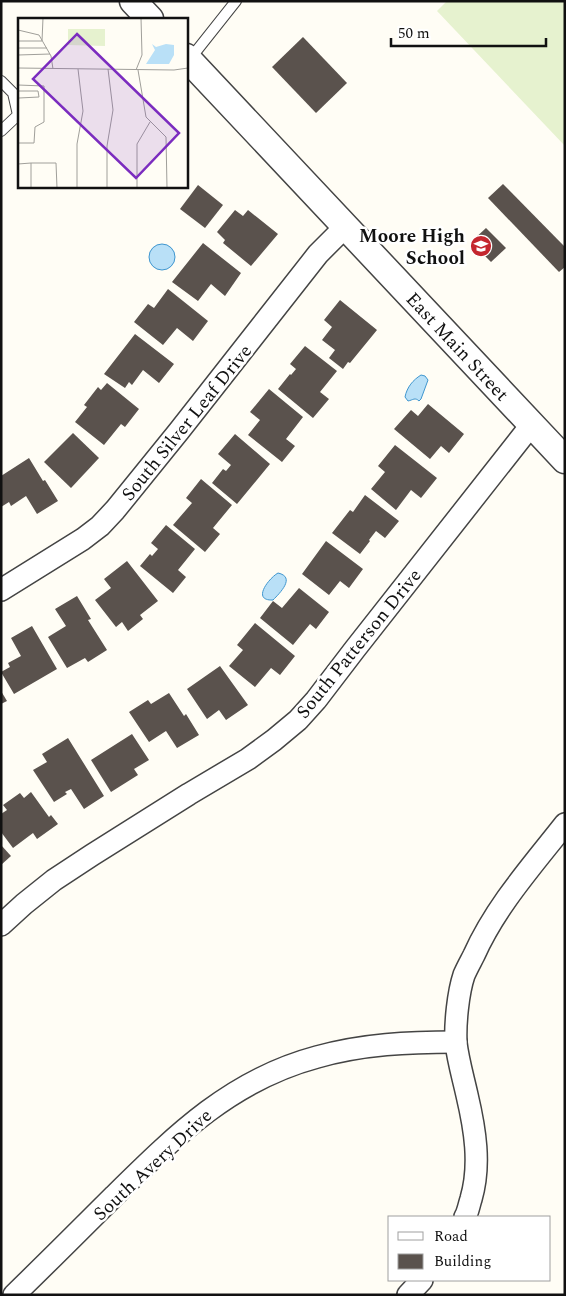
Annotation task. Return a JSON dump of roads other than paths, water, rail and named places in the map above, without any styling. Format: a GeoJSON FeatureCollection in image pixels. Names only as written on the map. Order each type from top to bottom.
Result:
{"type":"FeatureCollection","features":[{"type":"Feature","properties":{"kind":"street"},"geometry":{"type":"LineString","coordinates":[[133,1],[149,18]]}},
{"type":"Feature","properties":{"kind":"street","name":"East Main Street"},"geometry":{"type":"LineString","coordinates":[[188,59],[565,460]]}},
{"type":"Feature","properties":{"kind":"street","name":"South Silver Leaf Drive"},"geometry":{"type":"LineString","coordinates":[[1,590],[83,539],[100,526],[179,431],[318,254],[346,226]]}},
{"type":"Feature","properties":{"kind":"street","name":"South Patterson Drive"},"geometry":{"type":"LineString","coordinates":[[1,925],[54,880],[248,760],[298,720],[316,700],[532,424]]}},
{"type":"Feature","properties":{"kind":"street"},"geometry":{"type":"LineString","coordinates":[[465,1216],[474,1183],[476,1142],[473,1118],[456,1042],[458,1007],[464,975],[478,944],[493,918],[565,824]]}},
{"type":"Feature","properties":{"kind":"street","name":"South Avery Drive"},"geometry":{"type":"LineString","coordinates":[[14,1295],[165,1146],[228,1096],[257,1080],[284,1069],[316,1057],[349,1049],[384,1044],[456,1042]]}},
{"type":"Feature","properties":{"kind":"street"},"geometry":{"type":"LineString","coordinates":[[408,1295],[421,1281]]}},
{"type":"Feature","properties":{"kind":"lane"},"geometry":{"type":"LineString","coordinates":[[188,59],[236,1]]}},
{"type":"Feature","properties":{"kind":"lane"},"geometry":{"type":"LineString","coordinates":[[1,81],[12,93],[18,115],[1,131]]}},
{"type":"Feature","properties":{"kind":"water"},"geometry":{"type":"Polygon","coordinates":[[[162,244],[171,248],[175,257],[171,266],[162,270],[153,266],[149,257],[153,248],[162,244]]]}},
{"type":"Feature","properties":{"kind":"water"},"geometry":{"type":"Polygon","coordinates":[[[421,375],[425,376],[428,380],[421,399],[419,401],[415,399],[408,401],[405,397],[407,390],[421,375]]]}},
{"type":"Feature","properties":{"kind":"water"},"geometry":{"type":"Polygon","coordinates":[[[278,573],[286,578],[285,585],[273,600],[263,597],[264,589],[270,579],[278,573]]]}},
{"type":"Feature","properties":{"kind":"place","name":"Moore High School"},"geometry":{"type":"Point","coordinates":[481,246]}}]}
